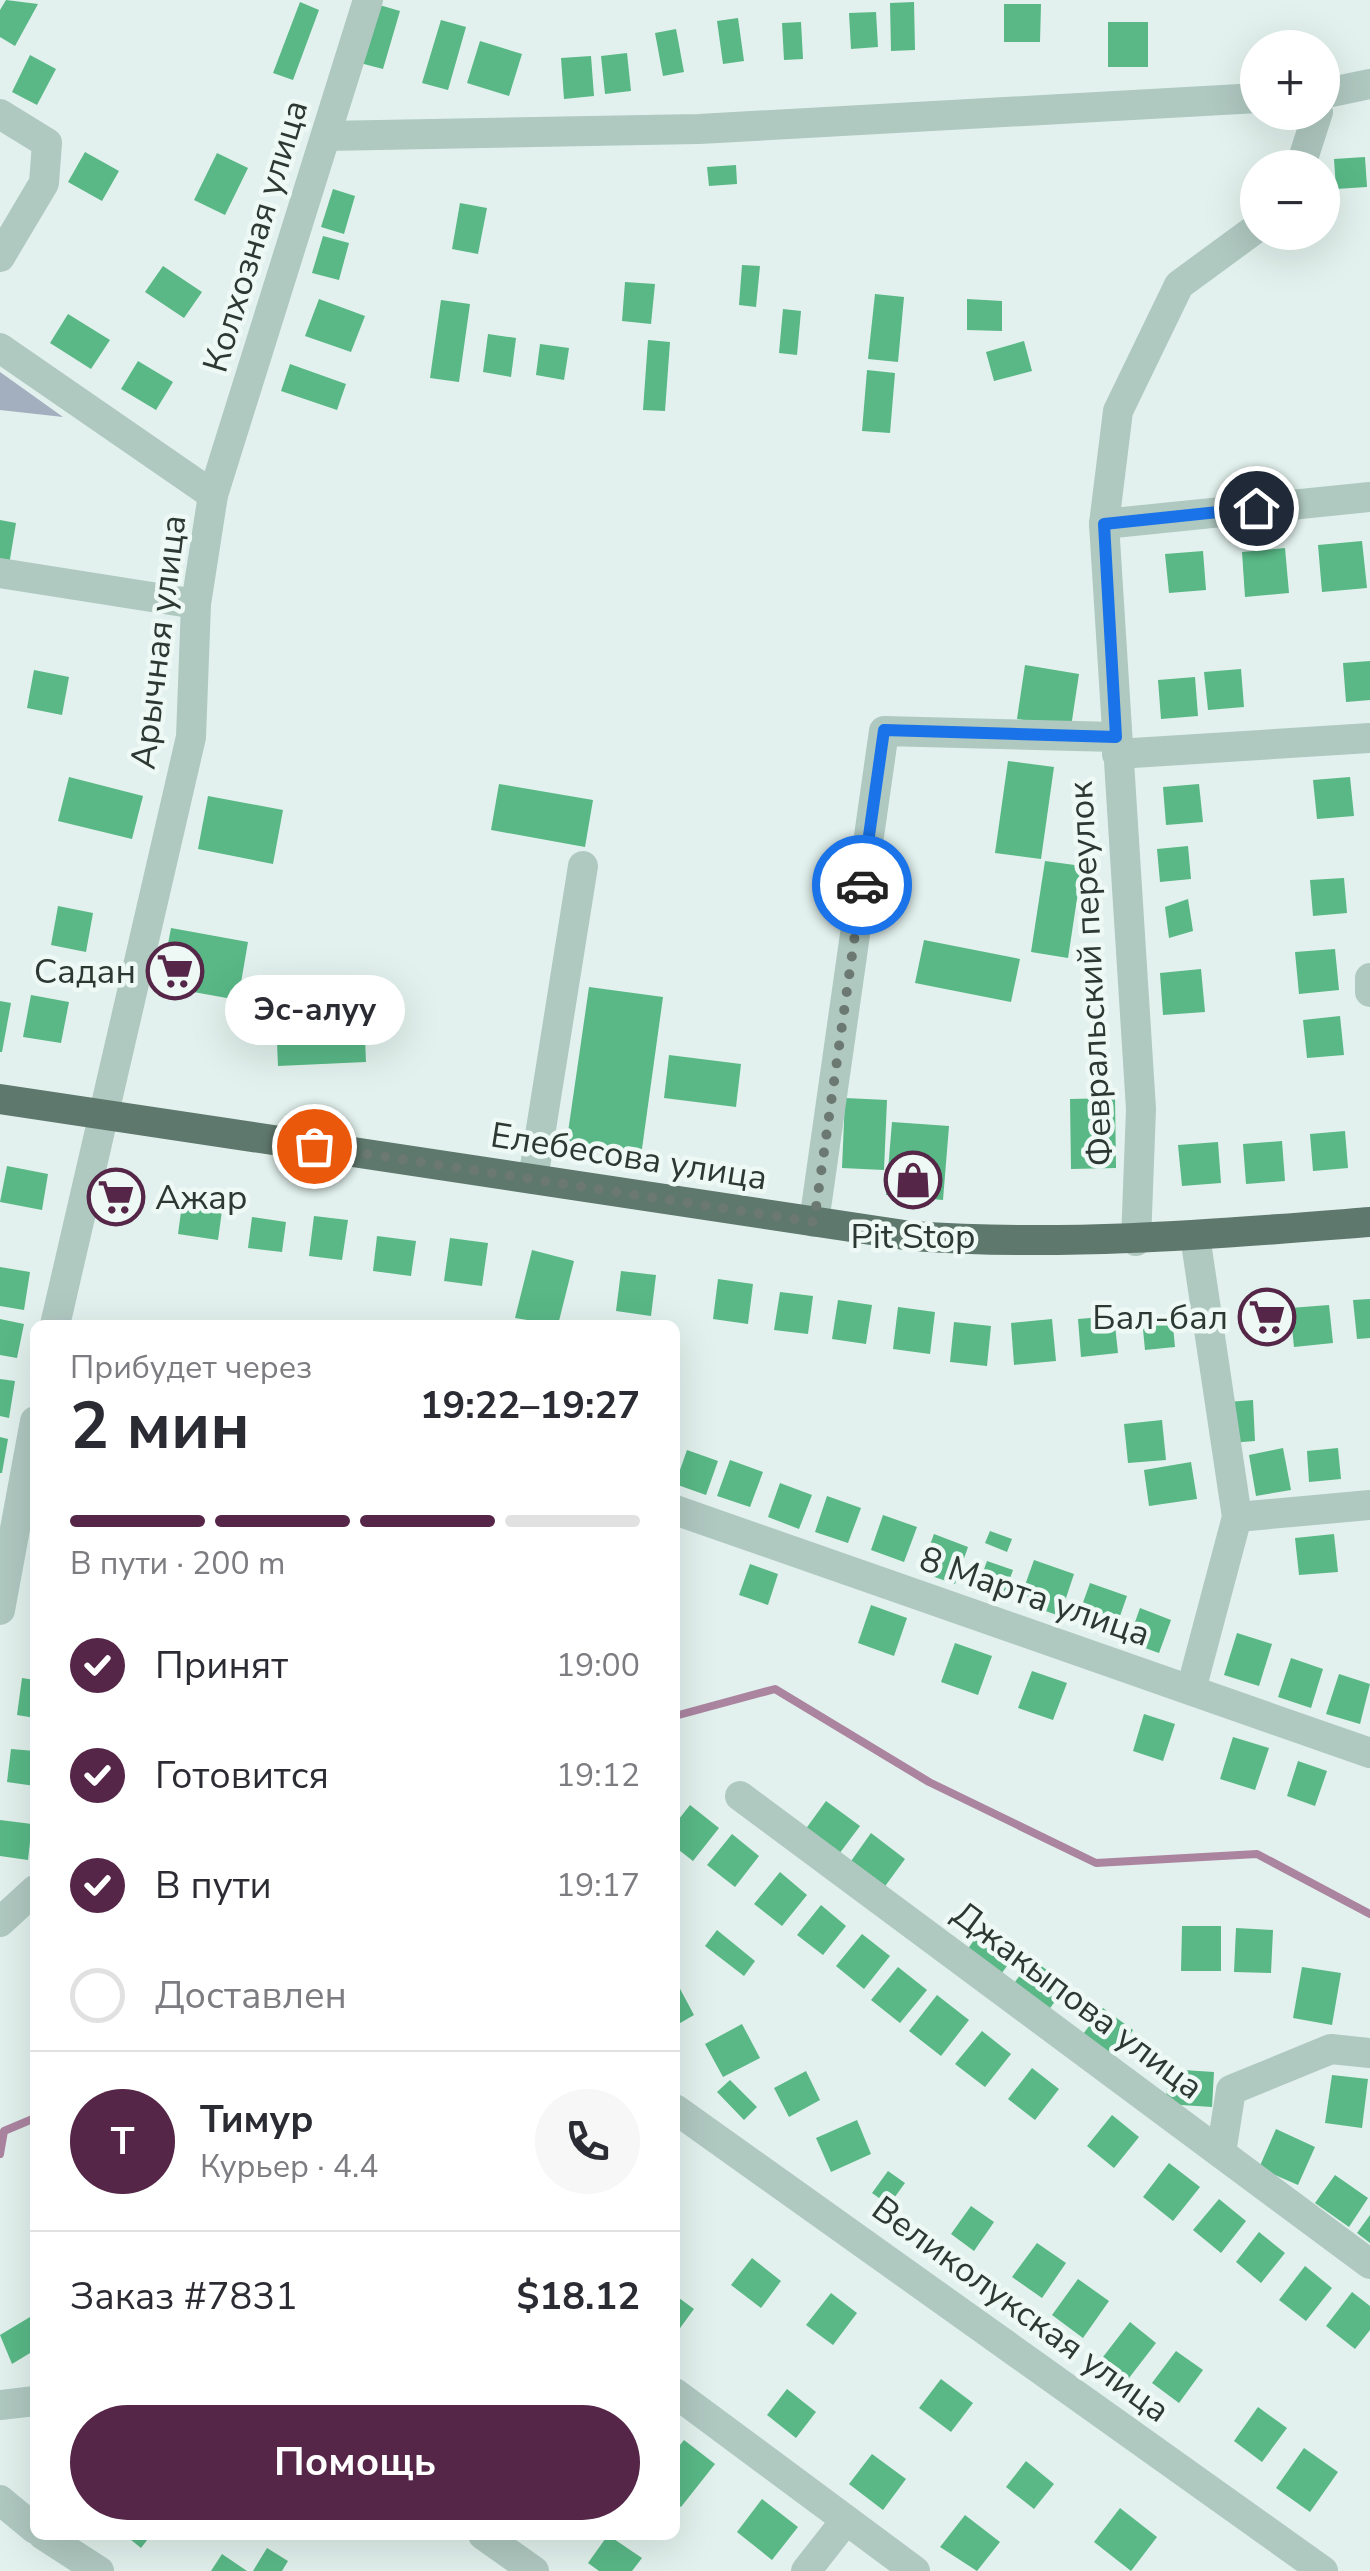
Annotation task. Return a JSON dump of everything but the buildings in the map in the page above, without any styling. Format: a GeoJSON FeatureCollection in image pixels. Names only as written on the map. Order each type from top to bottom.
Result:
{"type":"FeatureCollection","features":[{"type":"Feature","properties":{"kind":"main road","name":"Елебесова улица"},"geometry":{"type":"LineString","coordinates":[[0,1099],[911,1236],[1009,1243],[1136,1240],[1370,1222]]}},
{"type":"Feature","properties":{"kind":"street","name":"Колхозная улица"},"geometry":{"type":"LineString","coordinates":[[214,494],[368,0]]}},
{"type":"Feature","properties":{"kind":"street"},"geometry":{"type":"LineString","coordinates":[[1340,94],[1370,84]]}},
{"type":"Feature","properties":{"kind":"street"},"geometry":{"type":"LineString","coordinates":[[326,136],[699,129],[1240,99]]}},
{"type":"Feature","properties":{"kind":"street"},"geometry":{"type":"LineString","coordinates":[[0,114],[47,143],[44,183],[0,257]]}},
{"type":"Feature","properties":{"kind":"street","name":"Февральский переулок"},"geometry":{"type":"LineString","coordinates":[[1136,1240],[1141,1109],[1104,524],[1118,411],[1180,286],[1240,241]]}},
{"type":"Feature","properties":{"kind":"street"},"geometry":{"type":"LineString","coordinates":[[0,348],[214,494]]}},
{"type":"Feature","properties":{"kind":"street","name":"Арычная улица"},"geometry":{"type":"LineString","coordinates":[[56,1320],[191,736],[196,604],[214,494]]}},
{"type":"Feature","properties":{"kind":"street"},"geometry":{"type":"LineString","coordinates":[[1104,524],[1370,497]]}},
{"type":"Feature","properties":{"kind":"street"},"geometry":{"type":"LineString","coordinates":[[0,573],[196,604]]}},
{"type":"Feature","properties":{"kind":"street"},"geometry":{"type":"LineString","coordinates":[[814,1222],[884,730],[1116,746],[1370,738]]}},
{"type":"Feature","properties":{"kind":"street"},"geometry":{"type":"LineString","coordinates":[[532,1179],[583,866]]}},
{"type":"Feature","properties":{"kind":"street"},"geometry":{"type":"LineString","coordinates":[[1370,978],[1370,992]]}},
{"type":"Feature","properties":{"kind":"street"},"geometry":{"type":"LineString","coordinates":[[1191,1690],[1237,1518],[1195,1236]]}},
{"type":"Feature","properties":{"kind":"street"},"geometry":{"type":"LineString","coordinates":[[0,1610],[30,1449]]}},
{"type":"Feature","properties":{"kind":"street"},"geometry":{"type":"LineString","coordinates":[[1237,1518],[1370,1505]]}},
{"type":"Feature","properties":{"kind":"street","name":"8 Марта улица"},"geometry":{"type":"LineString","coordinates":[[680,1512],[1370,1753]]}},
{"type":"Feature","properties":{"kind":"street","name":"Джакыпова улица"},"geometry":{"type":"LineString","coordinates":[[740,1796],[1370,2264]]}},
{"type":"Feature","properties":{"kind":"street"},"geometry":{"type":"LineString","coordinates":[[0,1922],[30,1895]]}},
{"type":"Feature","properties":{"kind":"street"},"geometry":{"type":"LineString","coordinates":[[1221,2153],[1231,2090],[1331,2049],[1370,2053]]}},
{"type":"Feature","properties":{"kind":"street","name":"Великолукская улица"},"geometry":{"type":"LineString","coordinates":[[680,2113],[1323,2571]]}},
{"type":"Feature","properties":{"kind":"street"},"geometry":{"type":"LineString","coordinates":[[680,2397],[915,2571]]}},
{"type":"Feature","properties":{"kind":"street"},"geometry":{"type":"LineString","coordinates":[[0,2405],[30,2402]]}},
{"type":"Feature","properties":{"kind":"street"},"geometry":{"type":"LineString","coordinates":[[0,2500],[30,2525]]}},
{"type":"Feature","properties":{"kind":"street"},"geometry":{"type":"LineString","coordinates":[[806,2571],[846,2520]]}},
{"type":"Feature","properties":{"kind":"street"},"geometry":{"type":"LineString","coordinates":[[50,2540],[98,2571]]}},
{"type":"Feature","properties":{"kind":"street"},"geometry":{"type":"LineString","coordinates":[[490,2540],[534,2571]]}},
{"type":"Feature","properties":{"kind":"shaded area"},"geometry":{"type":"Polygon","coordinates":[[[0,372],[63,417],[0,410],[0,372]]]}},
{"type":"Feature","properties":{"kind":"waterway"},"geometry":{"type":"LineString","coordinates":[[680,1715],[775,1689],[929,1782],[1096,1863],[1257,1854],[1370,1914]]}},
{"type":"Feature","properties":{"kind":"waterway"},"geometry":{"type":"LineString","coordinates":[[0,2154],[4,2131],[30,2120]]}},
{"type":"Feature","properties":{"kind":"way so far"},"geometry":{"type":"LineString","coordinates":[[314,1146],[814,1222],[862,885]]}},
{"type":"Feature","properties":{"kind":"place","name":"Садан"},"geometry":{"type":"Point","coordinates":[175,971]}},
{"type":"Feature","properties":{"kind":"place","name":"Эс-алуу"},"geometry":{"type":"Point","coordinates":[314,1146]}},
{"type":"Feature","properties":{"kind":"place","name":"Pit Stop"},"geometry":{"type":"Point","coordinates":[913,1180]}},
{"type":"Feature","properties":{"kind":"place","name":"Ажар"},"geometry":{"type":"Point","coordinates":[116,1197]}},
{"type":"Feature","properties":{"kind":"place","name":"Бал-бал"},"geometry":{"type":"Point","coordinates":[1267,1317]}},
{"type":"Feature","properties":{"kind":"route"},"geometry":{"type":"LineString","coordinates":[[862,885],[884,730],[1116,737],[1104,524],[1256,508]]}}]}
